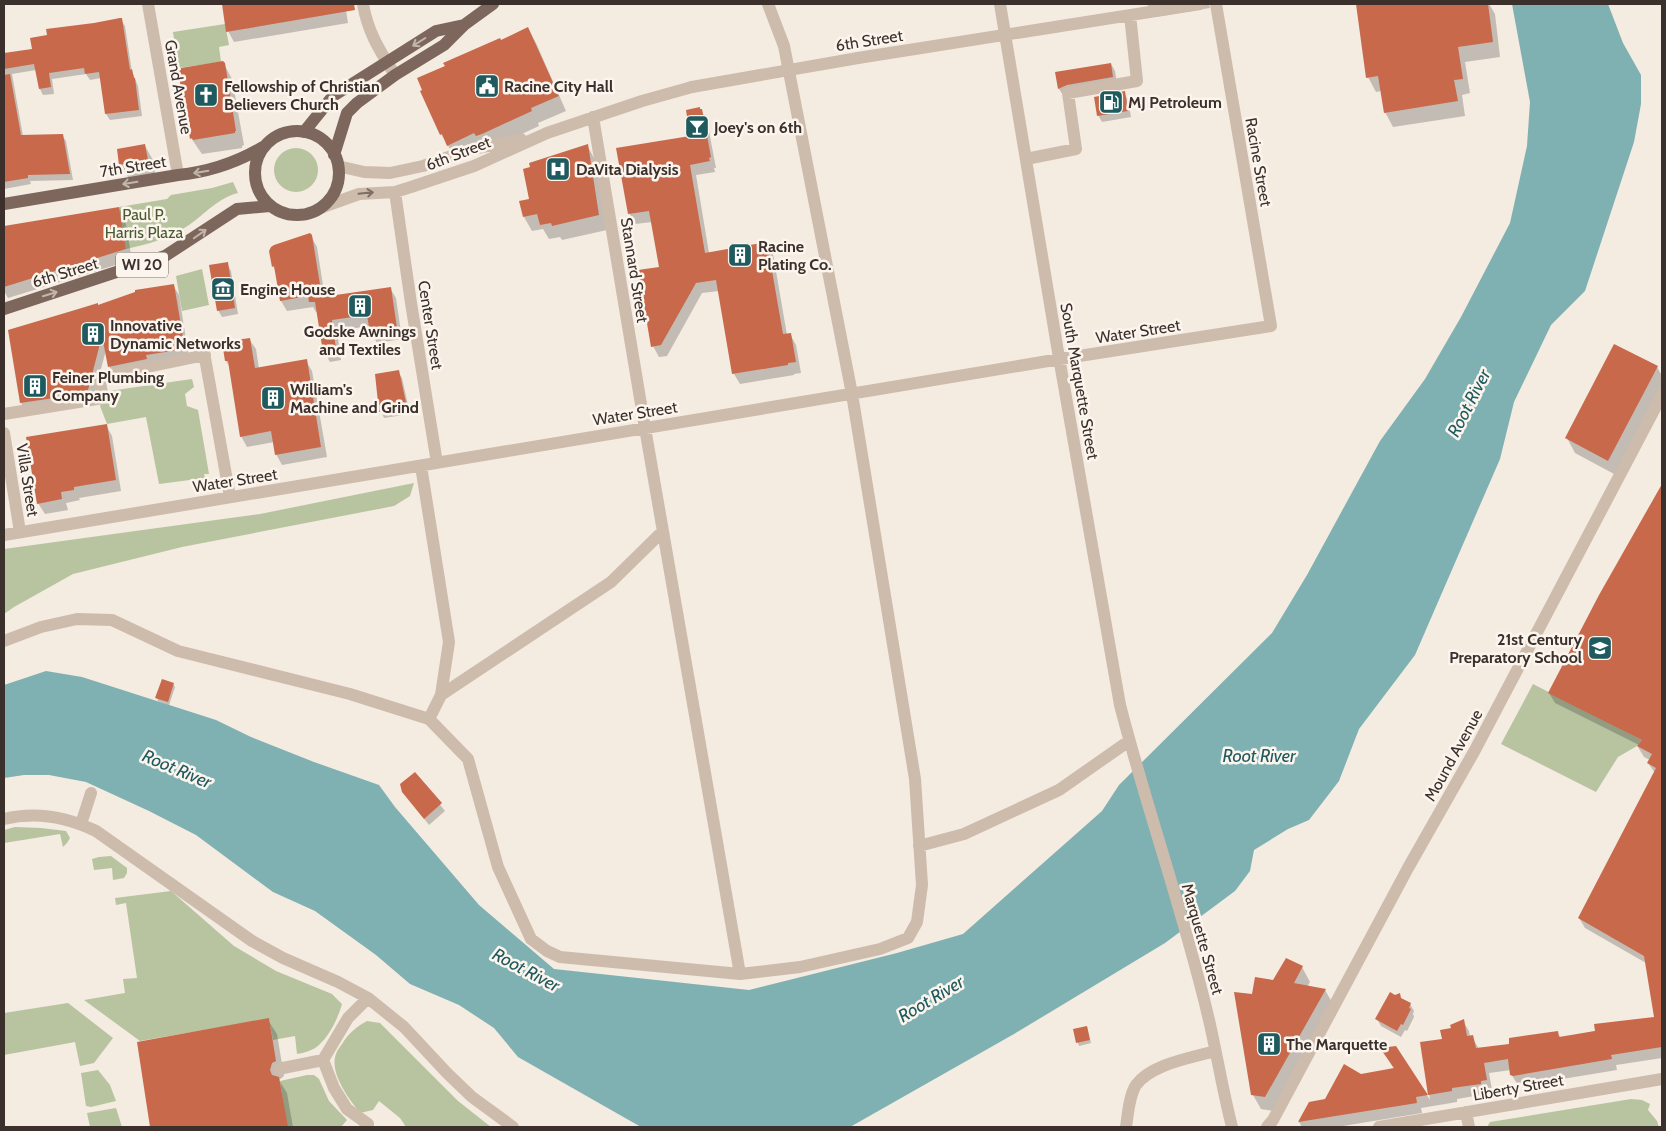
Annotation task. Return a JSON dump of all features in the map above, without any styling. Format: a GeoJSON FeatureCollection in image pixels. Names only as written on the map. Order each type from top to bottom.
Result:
{"type":"FeatureCollection","features":[{"type":"Feature","properties":{"kind":"main road"},"geometry":{"type":"LineString","coordinates":[[320,208],[332,196],[338,182],[336,160],[347,113],[357,103],[395,75],[444,45],[464,25],[493,4]]}},
{"type":"Feature","properties":{"kind":"main road"},"geometry":{"type":"LineString","coordinates":[[304,132],[333,96],[436,31],[464,25]]}},
{"type":"Feature","properties":{"kind":"main road"},"geometry":{"type":"LineString","coordinates":[[270,206],[259,192],[254,174],[257,157],[263,147],[274,138],[285,133],[304,132],[322,140],[329,147],[336,160]]}},
{"type":"Feature","properties":{"kind":"main road","name":"7th Street"},"geometry":{"type":"LineString","coordinates":[[4,204],[178,175],[202,173],[246,157],[263,147]]}},
{"type":"Feature","properties":{"kind":"main road","name":"WI 20"},"geometry":{"type":"LineString","coordinates":[[270,206],[286,214],[295,215],[312,212],[320,208]]}},
{"type":"Feature","properties":{"kind":"main road","name":"6th Street"},"geometry":{"type":"LineString","coordinates":[[4,309],[165,256],[237,209],[270,206]]}},
{"type":"Feature","properties":{"kind":"street","name":"Grand Avenue"},"geometry":{"type":"LineString","coordinates":[[148,4],[178,175]]}},
{"type":"Feature","properties":{"kind":"street"},"geometry":{"type":"LineString","coordinates":[[363,4],[370,32],[395,75]]}},
{"type":"Feature","properties":{"kind":"street"},"geometry":{"type":"LineString","coordinates":[[4,641],[42,627],[77,619],[112,620],[178,651],[350,694],[428,719],[468,759],[498,867],[530,939],[546,951],[560,957],[740,974],[809,965],[880,949],[908,938],[917,922],[922,885],[915,779],[852,394],[784,46],[768,4]]}},
{"type":"Feature","properties":{"kind":"street","name":"South Marquette Street"},"geometry":{"type":"LineString","coordinates":[[1000,4],[1120,705],[1134,762]]}},
{"type":"Feature","properties":{"kind":"street","name":"6th Street"},"geometry":{"type":"LineString","coordinates":[[320,208],[360,194],[395,192],[474,166],[547,133],[692,87],[858,58],[1200,4]]}},
{"type":"Feature","properties":{"kind":"street","name":"Racine Street"},"geometry":{"type":"LineString","coordinates":[[1216,4],[1271,326]]}},
{"type":"Feature","properties":{"kind":"street"},"geometry":{"type":"LineString","coordinates":[[1026,159],[1076,149],[1068,94],[1137,81],[1130,15]]}},
{"type":"Feature","properties":{"kind":"street","name":"Stannard Street"},"geometry":{"type":"LineString","coordinates":[[593,117],[740,974]]}},
{"type":"Feature","properties":{"kind":"street","name":"6th Street"},"geometry":{"type":"LineString","coordinates":[[336,160],[364,172],[390,173],[422,166],[469,150],[547,133]]}},
{"type":"Feature","properties":{"kind":"street","name":"Center Street"},"geometry":{"type":"LineString","coordinates":[[395,192],[437,463]]}},
{"type":"Feature","properties":{"kind":"street","name":"Water Street"},"geometry":{"type":"LineString","coordinates":[[4,535],[1060,359],[1271,326]]}},
{"type":"Feature","properties":{"kind":"street"},"geometry":{"type":"LineString","coordinates":[[4,414],[103,398],[99,377],[204,351],[230,497]]}},
{"type":"Feature","properties":{"kind":"street","name":"Mound Avenue"},"geometry":{"type":"LineString","coordinates":[[1268,1127],[1408,868],[1475,750],[1662,395]]}},
{"type":"Feature","properties":{"kind":"street","name":"Villa Street"},"geometry":{"type":"LineString","coordinates":[[4,433],[20,532]]}},
{"type":"Feature","properties":{"kind":"street"},"geometry":{"type":"LineString","coordinates":[[421,466],[449,642],[441,695],[428,719]]}},
{"type":"Feature","properties":{"kind":"street"},"geometry":{"type":"LineString","coordinates":[[441,695],[611,582],[663,531]]}},
{"type":"Feature","properties":{"kind":"street"},"geometry":{"type":"LineString","coordinates":[[919,846],[964,834],[1060,790],[1129,741]]}},
{"type":"Feature","properties":{"kind":"street","name":"Marquette Street"},"geometry":{"type":"LineString","coordinates":[[1134,762],[1209,1020],[1232,1127]]}},
{"type":"Feature","properties":{"kind":"street"},"geometry":{"type":"LineString","coordinates":[[80,824],[91,793]]}},
{"type":"Feature","properties":{"kind":"street"},"geometry":{"type":"LineString","coordinates":[[4,819],[23,816],[64,818],[96,831],[259,945],[368,998],[404,1027],[472,1097],[513,1127]]}},
{"type":"Feature","properties":{"kind":"street"},"geometry":{"type":"LineString","coordinates":[[278,1068],[323,1060],[348,1018],[368,998]]}},
{"type":"Feature","properties":{"kind":"street"},"geometry":{"type":"LineString","coordinates":[[1126,1127],[1129,1106],[1136,1086],[1149,1073],[1170,1063],[1215,1052]]}},
{"type":"Feature","properties":{"kind":"street"},"geometry":{"type":"LineString","coordinates":[[323,1060],[334,1088],[347,1109],[368,1124],[365,1127]]}},
{"type":"Feature","properties":{"kind":"street","name":"Liberty Street"},"geometry":{"type":"LineString","coordinates":[[1379,1127],[1662,1079]]}},
{"type":"Feature","properties":{"kind":"street"},"geometry":{"type":"LineString","coordinates":[[1466,1112],[1468,1127]]}},
{"type":"Feature","properties":{"kind":"green space"},"geometry":{"type":"Polygon","coordinates":[[[225,24],[229,45],[219,47],[221,62],[178,68],[173,32],[225,24]]]}},
{"type":"Feature","properties":{"kind":"green space"},"geometry":{"type":"Polygon","coordinates":[[[300,148],[312,154],[317,161],[317,179],[312,186],[305,191],[292,192],[284,189],[277,182],[274,166],[277,158],[284,151],[300,148]]]}},
{"type":"Feature","properties":{"kind":"green space","name":"Paul P. Harris Plaza"},"geometry":{"type":"Polygon","coordinates":[[[233,182],[238,193],[224,198],[182,230],[159,240],[126,249],[119,207],[167,199],[171,195],[212,188],[233,182]]]}},
{"type":"Feature","properties":{"kind":"green space"},"geometry":{"type":"Polygon","coordinates":[[[202,269],[209,305],[182,311],[176,276],[202,269]]]}},
{"type":"Feature","properties":{"kind":"green space"},"geometry":{"type":"Polygon","coordinates":[[[192,379],[194,387],[185,394],[187,406],[198,410],[209,474],[204,474],[205,478],[159,484],[146,417],[107,424],[100,406],[109,391],[192,379]]]}},
{"type":"Feature","properties":{"kind":"green space"},"geometry":{"type":"Polygon","coordinates":[[[414,483],[410,496],[394,506],[182,547],[73,574],[4,614],[4,549],[260,514],[414,483]]]}},
{"type":"Feature","properties":{"kind":"green space"},"geometry":{"type":"Polygon","coordinates":[[[1533,684],[1642,740],[1637,746],[1618,757],[1596,792],[1501,744],[1533,684]]]}},
{"type":"Feature","properties":{"kind":"green space"},"geometry":{"type":"Polygon","coordinates":[[[15,827],[66,831],[70,838],[63,847],[60,834],[4,843],[4,830],[15,827]]]}},
{"type":"Feature","properties":{"kind":"green space"},"geometry":{"type":"Polygon","coordinates":[[[111,856],[127,868],[124,878],[113,880],[112,868],[94,870],[92,859],[111,856]]]}},
{"type":"Feature","properties":{"kind":"green space"},"geometry":{"type":"Polygon","coordinates":[[[171,891],[234,946],[276,971],[332,994],[342,1004],[333,1026],[319,1045],[309,1051],[297,1054],[295,1036],[273,1040],[269,1019],[140,1041],[84,1000],[125,993],[123,979],[137,978],[126,903],[116,905],[115,898],[171,891]]]}},
{"type":"Feature","properties":{"kind":"green space"},"geometry":{"type":"Polygon","coordinates":[[[68,1003],[113,1038],[94,1063],[80,1066],[75,1042],[4,1055],[4,1013],[68,1003]]]}},
{"type":"Feature","properties":{"kind":"green space"},"geometry":{"type":"Polygon","coordinates":[[[367,1021],[380,1023],[458,1101],[491,1127],[406,1127],[400,1118],[379,1101],[373,1110],[360,1113],[341,1085],[335,1069],[335,1061],[337,1051],[347,1037],[367,1021]]]}},
{"type":"Feature","properties":{"kind":"green space"},"geometry":{"type":"Polygon","coordinates":[[[98,1070],[110,1085],[116,1101],[91,1107],[86,1106],[81,1073],[98,1070]]]}},
{"type":"Feature","properties":{"kind":"green space"},"geometry":{"type":"Polygon","coordinates":[[[314,1075],[319,1079],[329,1101],[347,1120],[341,1127],[287,1127],[280,1081],[314,1075]]]}},
{"type":"Feature","properties":{"kind":"green space"},"geometry":{"type":"Polygon","coordinates":[[[1631,1099],[1642,1100],[1650,1104],[1648,1110],[1657,1121],[1659,1127],[1487,1127],[1490,1122],[1631,1099]]]}},
{"type":"Feature","properties":{"kind":"green space"},"geometry":{"type":"Polygon","coordinates":[[[116,1108],[122,1127],[90,1127],[87,1113],[116,1108]]]}},
{"type":"Feature","properties":{"kind":"water","name":"Root River"},"geometry":{"type":"Polygon","coordinates":[[[1512,4],[1608,4],[1623,43],[1641,75],[1641,104],[1634,142],[1585,291],[1551,325],[1514,402],[1500,459],[1415,655],[1359,729],[1339,781],[1309,820],[1288,829],[1254,850],[1250,871],[1235,891],[1165,943],[1014,1034],[850,1127],[641,1127],[518,1057],[494,1028],[459,1005],[410,984],[376,955],[315,911],[273,892],[196,835],[86,782],[49,775],[24,775],[4,778],[4,685],[46,671],[82,677],[216,720],[251,737],[379,785],[395,807],[479,905],[554,969],[749,990],[897,953],[963,934],[1102,811],[1119,785],[1272,633],[1307,575],[1380,441],[1425,379],[1461,317],[1510,223],[1527,146],[1530,102],[1512,4]]]}},
{"type":"Feature","properties":{"kind":"building"},"geometry":{"type":"Polygon","coordinates":[[[222,4],[354,4],[355,10],[226,32],[222,4]]]}},
{"type":"Feature","properties":{"kind":"building"},"geometry":{"type":"Polygon","coordinates":[[[1356,4],[1488,4],[1493,42],[1458,47],[1463,79],[1454,80],[1458,101],[1384,113],[1378,76],[1366,78],[1356,4]]]}},
{"type":"Feature","properties":{"kind":"building"},"geometry":{"type":"Polygon","coordinates":[[[122,18],[130,70],[132,69],[135,78],[139,110],[105,114],[99,72],[85,74],[84,68],[49,73],[51,87],[39,89],[34,64],[4,69],[4,53],[32,49],[30,38],[47,35],[46,29],[122,18]]]}},
{"type":"Feature","properties":{"kind":"building","name":"Racine City Hall"},"geometry":{"type":"Polygon","coordinates":[[[528,27],[559,96],[531,108],[532,111],[482,134],[476,136],[474,133],[447,146],[420,91],[422,90],[417,78],[445,66],[443,63],[528,27]]]}},
{"type":"Feature","properties":{"kind":"building","name":"Fellowship of Christian Believers Church"},"geometry":{"type":"Polygon","coordinates":[[[223,61],[225,63],[236,131],[235,133],[190,139],[178,71],[181,68],[223,61]]]}},
{"type":"Feature","properties":{"kind":"building"},"geometry":{"type":"Polygon","coordinates":[[[1111,63],[1113,77],[1067,85],[1058,89],[1055,72],[1111,63]]]}},
{"type":"Feature","properties":{"kind":"building"},"geometry":{"type":"Polygon","coordinates":[[[10,74],[21,135],[63,134],[70,174],[28,175],[28,178],[4,182],[4,75],[10,74]]]}},
{"type":"Feature","properties":{"kind":"building","name":"MJ Petroleum"},"geometry":{"type":"Polygon","coordinates":[[[1125,91],[1128,111],[1097,116],[1094,97],[1125,91]]]}},
{"type":"Feature","properties":{"kind":"building","name":"Racine Plating Co."},"geometry":{"type":"Polygon","coordinates":[[[700,107],[702,109],[711,157],[709,158],[710,161],[690,165],[705,253],[767,242],[783,334],[791,333],[796,362],[788,363],[788,365],[732,374],[716,280],[696,283],[661,345],[651,347],[638,270],[659,267],[649,211],[628,214],[616,148],[690,136],[686,110],[700,107]]]}},
{"type":"Feature","properties":{"kind":"building"},"geometry":{"type":"Polygon","coordinates":[[[145,144],[148,160],[119,165],[117,149],[145,144]]]}},
{"type":"Feature","properties":{"kind":"building"},"geometry":{"type":"Polygon","coordinates":[[[588,144],[599,215],[552,226],[551,223],[540,225],[537,214],[523,217],[519,201],[529,199],[523,169],[530,167],[529,163],[588,144]]]}},
{"type":"Feature","properties":{"kind":"building"},"geometry":{"type":"Polygon","coordinates":[[[119,207],[126,249],[4,287],[4,226],[119,207]]]}},
{"type":"Feature","properties":{"kind":"building"},"geometry":{"type":"Polygon","coordinates":[[[310,233],[312,235],[322,297],[391,287],[397,328],[370,333],[367,315],[332,320],[336,349],[323,352],[315,302],[309,302],[308,296],[280,301],[274,266],[272,267],[269,251],[274,245],[310,233]]]}},
{"type":"Feature","properties":{"kind":"building","name":"Engine House"},"geometry":{"type":"Polygon","coordinates":[[[228,262],[235,308],[217,311],[209,265],[228,262]]]}},
{"type":"Feature","properties":{"kind":"building"},"geometry":{"type":"Polygon","coordinates":[[[174,284],[185,349],[146,355],[147,359],[108,367],[102,336],[88,390],[20,403],[8,330],[98,303],[98,305],[135,292],[135,290],[174,284]]]}},
{"type":"Feature","properties":{"kind":"building","name":"William's Machine and Grind"},"geometry":{"type":"Polygon","coordinates":[[[250,338],[255,368],[307,359],[321,447],[275,455],[271,431],[240,437],[228,361],[225,361],[222,342],[250,338]]]}},
{"type":"Feature","properties":{"kind":"building"},"geometry":{"type":"Polygon","coordinates":[[[1614,344],[1658,366],[1608,461],[1565,438],[1614,344]]]}},
{"type":"Feature","properties":{"kind":"building"},"geometry":{"type":"Polygon","coordinates":[[[399,370],[407,407],[379,412],[375,374],[399,370]]]}},
{"type":"Feature","properties":{"kind":"building"},"geometry":{"type":"Polygon","coordinates":[[[107,424],[116,480],[74,487],[74,490],[61,492],[62,499],[37,504],[26,437],[107,424]]]}},
{"type":"Feature","properties":{"kind":"building"},"geometry":{"type":"Polygon","coordinates":[[[1662,484],[1662,1047],[1611,1055],[1612,1059],[1513,1076],[1510,1075],[1508,1059],[1484,1063],[1487,1080],[1481,1081],[1481,1084],[1452,1088],[1452,1091],[1428,1095],[1420,1042],[1442,1039],[1440,1030],[1451,1028],[1450,1025],[1464,1019],[1467,1036],[1473,1035],[1476,1048],[1509,1044],[1509,1038],[1558,1031],[1559,1037],[1595,1031],[1594,1024],[1654,1017],[1644,956],[1578,918],[1656,768],[1647,763],[1652,754],[1637,746],[1642,740],[1548,693],[1599,595],[1662,484]]]}},
{"type":"Feature","properties":{"kind":"building"},"geometry":{"type":"Polygon","coordinates":[[[162,679],[174,683],[168,702],[155,698],[162,679]]]}},
{"type":"Feature","properties":{"kind":"building"},"geometry":{"type":"Polygon","coordinates":[[[415,772],[442,803],[424,819],[402,792],[400,784],[415,772]]]}},
{"type":"Feature","properties":{"kind":"building","name":"The Marquette"},"geometry":{"type":"Polygon","coordinates":[[[1286,958],[1303,966],[1294,983],[1326,989],[1265,1097],[1251,1095],[1234,992],[1252,994],[1255,977],[1273,980],[1286,958]]]}},
{"type":"Feature","properties":{"kind":"building"},"geometry":{"type":"Polygon","coordinates":[[[1390,992],[1395,995],[1400,993],[1401,998],[1411,1003],[1409,1008],[1411,1009],[1403,1025],[1401,1024],[1397,1031],[1375,1019],[1390,992]]]}},
{"type":"Feature","properties":{"kind":"building"},"geometry":{"type":"Polygon","coordinates":[[[269,1018],[276,1061],[272,1063],[270,1070],[272,1075],[279,1077],[288,1127],[150,1127],[137,1042],[269,1018]]]}},
{"type":"Feature","properties":{"kind":"building"},"geometry":{"type":"Polygon","coordinates":[[[1087,1026],[1090,1040],[1076,1043],[1073,1029],[1087,1026]]]}},
{"type":"Feature","properties":{"kind":"building"},"geometry":{"type":"Polygon","coordinates":[[[1396,1046],[1428,1095],[1416,1097],[1417,1103],[1298,1122],[1309,1102],[1325,1099],[1344,1064],[1361,1074],[1394,1068],[1382,1051],[1388,1047],[1396,1046]]]}},
{"type":"Feature","properties":{"kind":"place","name":"Racine City Hall"},"geometry":{"type":"Point","coordinates":[487,86]}},
{"type":"Feature","properties":{"kind":"place","name":"Fellowship of Christian Believers Church"},"geometry":{"type":"Point","coordinates":[206,95]}},
{"type":"Feature","properties":{"kind":"place","name":"MJ Petroleum"},"geometry":{"type":"Point","coordinates":[1111,102]}},
{"type":"Feature","properties":{"kind":"place","name":"Joey's on 6th"},"geometry":{"type":"Point","coordinates":[697,127]}},
{"type":"Feature","properties":{"kind":"place","name":"DaVita Dialysis"},"geometry":{"type":"Point","coordinates":[558,169]}},
{"type":"Feature","properties":{"kind":"place","name":"Racine Plating Co."},"geometry":{"type":"Point","coordinates":[740,255]}},
{"type":"Feature","properties":{"kind":"place","name":"Engine House"},"geometry":{"type":"Point","coordinates":[223,289]}},
{"type":"Feature","properties":{"kind":"place","name":"Godske Awnings and Textiles"},"geometry":{"type":"Point","coordinates":[360,306]}},
{"type":"Feature","properties":{"kind":"place","name":"Innovative Dynamic Networks"},"geometry":{"type":"Point","coordinates":[93,334]}},
{"type":"Feature","properties":{"kind":"place","name":"Feiner Plumbing Company"},"geometry":{"type":"Point","coordinates":[35,386]}},
{"type":"Feature","properties":{"kind":"place","name":"William's Machine and Grind"},"geometry":{"type":"Point","coordinates":[273,398]}},
{"type":"Feature","properties":{"kind":"place","name":"21st Century Preparatory School"},"geometry":{"type":"Point","coordinates":[1600,648]}},
{"type":"Feature","properties":{"kind":"place","name":"The Marquette"},"geometry":{"type":"Point","coordinates":[1269,1044]}}]}
